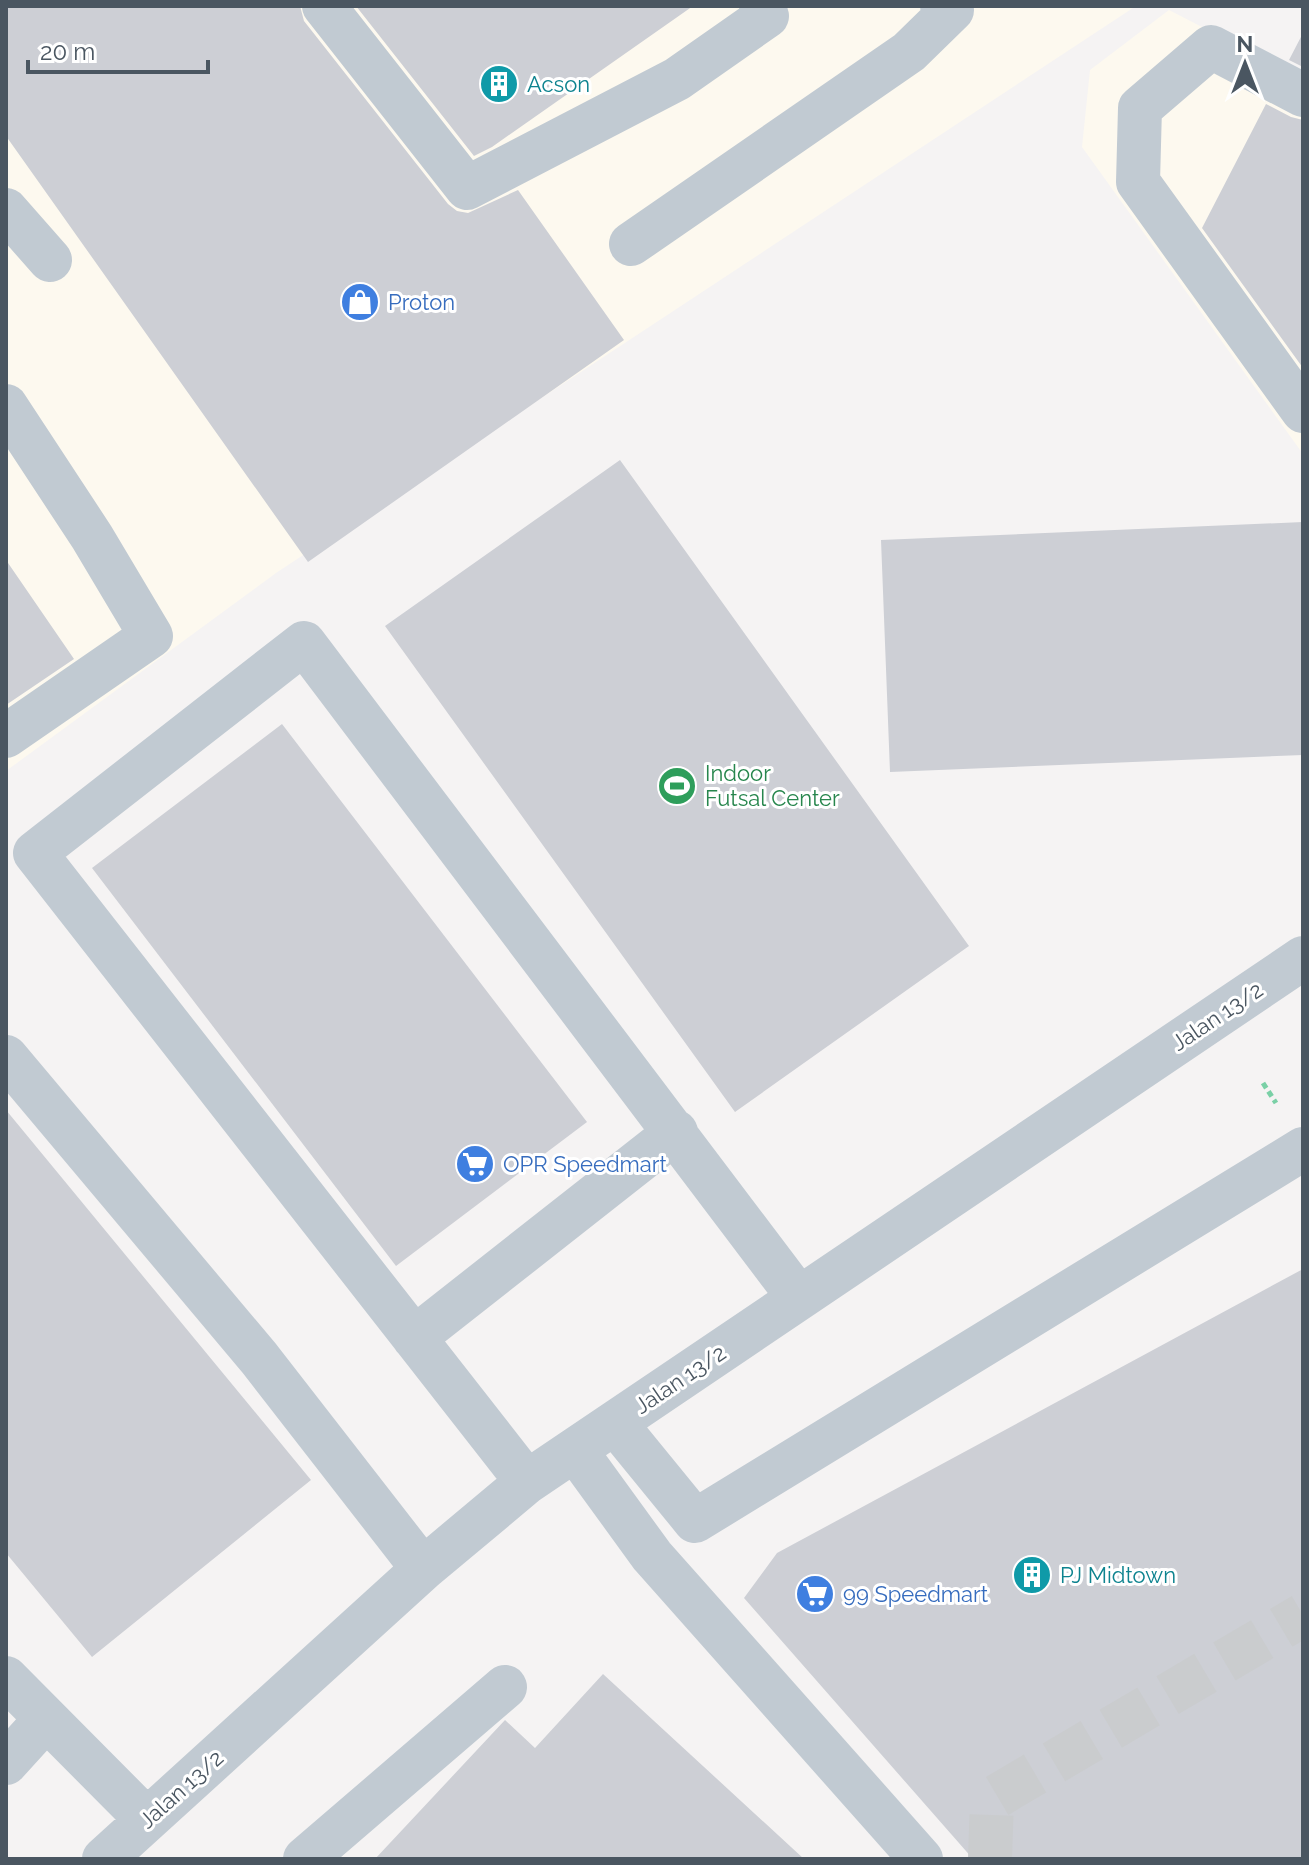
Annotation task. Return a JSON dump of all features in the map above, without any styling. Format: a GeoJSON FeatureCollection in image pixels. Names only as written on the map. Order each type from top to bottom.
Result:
{"type":"FeatureCollection","features":[{"type":"Feature","properties":{"kind":"street"},"geometry":{"type":"LineString","coordinates":[[324,6],[467,188],[677,79],[771,9]]}},
{"type":"Feature","properties":{"kind":"street"},"geometry":{"type":"LineString","coordinates":[[631,244],[909,52],[952,10],[942,6]]}},
{"type":"Feature","properties":{"kind":"street"},"geometry":{"type":"LineString","coordinates":[[1303,95],[1211,47],[1140,108],[1138,182],[1303,411]]}},
{"type":"Feature","properties":{"kind":"street"},"geometry":{"type":"LineString","coordinates":[[6,210],[50,260]]}},
{"type":"Feature","properties":{"kind":"street"},"geometry":{"type":"LineString","coordinates":[[6,406],[92,537],[151,636],[6,736]]}},
{"type":"Feature","properties":{"kind":"street"},"geometry":{"type":"LineString","coordinates":[[527,1482],[35,853],[304,643],[799,1298]]}},
{"type":"Feature","properties":{"kind":"street","name":"Jalan 13/2"},"geometry":{"type":"LineString","coordinates":[[104,1859],[423,1569],[527,1482],[1303,958]]}},
{"type":"Feature","properties":{"kind":"street"},"geometry":{"type":"LineString","coordinates":[[6,1057],[259,1358],[423,1569]]}},
{"type":"Feature","properties":{"kind":"street"},"geometry":{"type":"LineString","coordinates":[[414,1338],[676,1132]]}},
{"type":"Feature","properties":{"kind":"street"},"geometry":{"type":"LineString","coordinates":[[615,1423],[695,1521],[1303,1149]]}},
{"type":"Feature","properties":{"kind":"street"},"geometry":{"type":"LineString","coordinates":[[575,1450],[652,1556],[921,1859]]}},
{"type":"Feature","properties":{"kind":"street"},"geometry":{"type":"LineString","coordinates":[[6,1678],[147,1820]]}},
{"type":"Feature","properties":{"kind":"street"},"geometry":{"type":"LineString","coordinates":[[305,1859],[505,1687]]}},
{"type":"Feature","properties":{"kind":"street"},"geometry":{"type":"LineString","coordinates":[[6,1763],[46,1719]]}},
{"type":"Feature","properties":{"kind":"shaded area"},"geometry":{"type":"Polygon","coordinates":[[[6,6],[1136,6],[276,573],[6,771],[6,6]]]}},
{"type":"Feature","properties":{"kind":"shaded area"},"geometry":{"type":"Polygon","coordinates":[[[1169,10],[1303,79],[1303,454],[1082,147],[1090,70],[1169,10]]]}},
{"type":"Feature","properties":{"kind":"building","name":"Proton"},"geometry":{"type":"Polygon","coordinates":[[[6,6],[300,6],[304,21],[448,204],[457,211],[468,213],[518,190],[624,340],[308,562],[6,136],[6,6]]]}},
{"type":"Feature","properties":{"kind":"building","name":"Acson"},"geometry":{"type":"Polygon","coordinates":[[[356,6],[693,6],[492,147],[474,156],[356,6]]]}},
{"type":"Feature","properties":{"kind":"building"},"geometry":{"type":"Polygon","coordinates":[[[1303,33],[1303,67],[1289,60],[1303,33]]]}},
{"type":"Feature","properties":{"kind":"building"},"geometry":{"type":"Polygon","coordinates":[[[1266,104],[1303,120],[1303,368],[1202,228],[1266,104]]]}},
{"type":"Feature","properties":{"kind":"building","name":"Indoor Futsal Center"},"geometry":{"type":"Polygon","coordinates":[[[620,460],[969,946],[735,1112],[385,626],[620,460]]]}},
{"type":"Feature","properties":{"kind":"building"},"geometry":{"type":"Polygon","coordinates":[[[1303,522],[1303,755],[890,772],[881,540],[1303,522]]]}},
{"type":"Feature","properties":{"kind":"building"},"geometry":{"type":"Polygon","coordinates":[[[6,560],[74,659],[6,705],[6,560]]]}},
{"type":"Feature","properties":{"kind":"building"},"geometry":{"type":"Polygon","coordinates":[[[282,724],[587,1122],[396,1266],[92,868],[282,724]]]}},
{"type":"Feature","properties":{"kind":"building"},"geometry":{"type":"Polygon","coordinates":[[[6,1110],[311,1480],[92,1657],[6,1553],[6,1110]]]}},
{"type":"Feature","properties":{"kind":"building","name":"PJ Midtown"},"geometry":{"type":"Polygon","coordinates":[[[1303,1269],[1303,1859],[973,1859],[744,1598],[777,1553],[1303,1269]]]}},
{"type":"Feature","properties":{"kind":"building"},"geometry":{"type":"Polygon","coordinates":[[[603,1674],[804,1859],[375,1859],[505,1720],[535,1748],[603,1674]]]}},
{"type":"Feature","properties":{"kind":"tunnel"},"geometry":{"type":"LineString","coordinates":[[990,1859],[992,1799],[1303,1615]]}},
{"type":"Feature","properties":{"kind":"place","name":"Acson"},"geometry":{"type":"Point","coordinates":[499,84]}},
{"type":"Feature","properties":{"kind":"place","name":"Proton"},"geometry":{"type":"Point","coordinates":[360,302]}},
{"type":"Feature","properties":{"kind":"place","name":"Indoor Futsal Center"},"geometry":{"type":"Point","coordinates":[677,786]}},
{"type":"Feature","properties":{"kind":"place","name":"OPR Speedmart"},"geometry":{"type":"Point","coordinates":[475,1164]}},
{"type":"Feature","properties":{"kind":"place","name":"PJ Midtown"},"geometry":{"type":"Point","coordinates":[1032,1575]}},
{"type":"Feature","properties":{"kind":"place","name":"99 Speedmart"},"geometry":{"type":"Point","coordinates":[815,1594]}}]}
